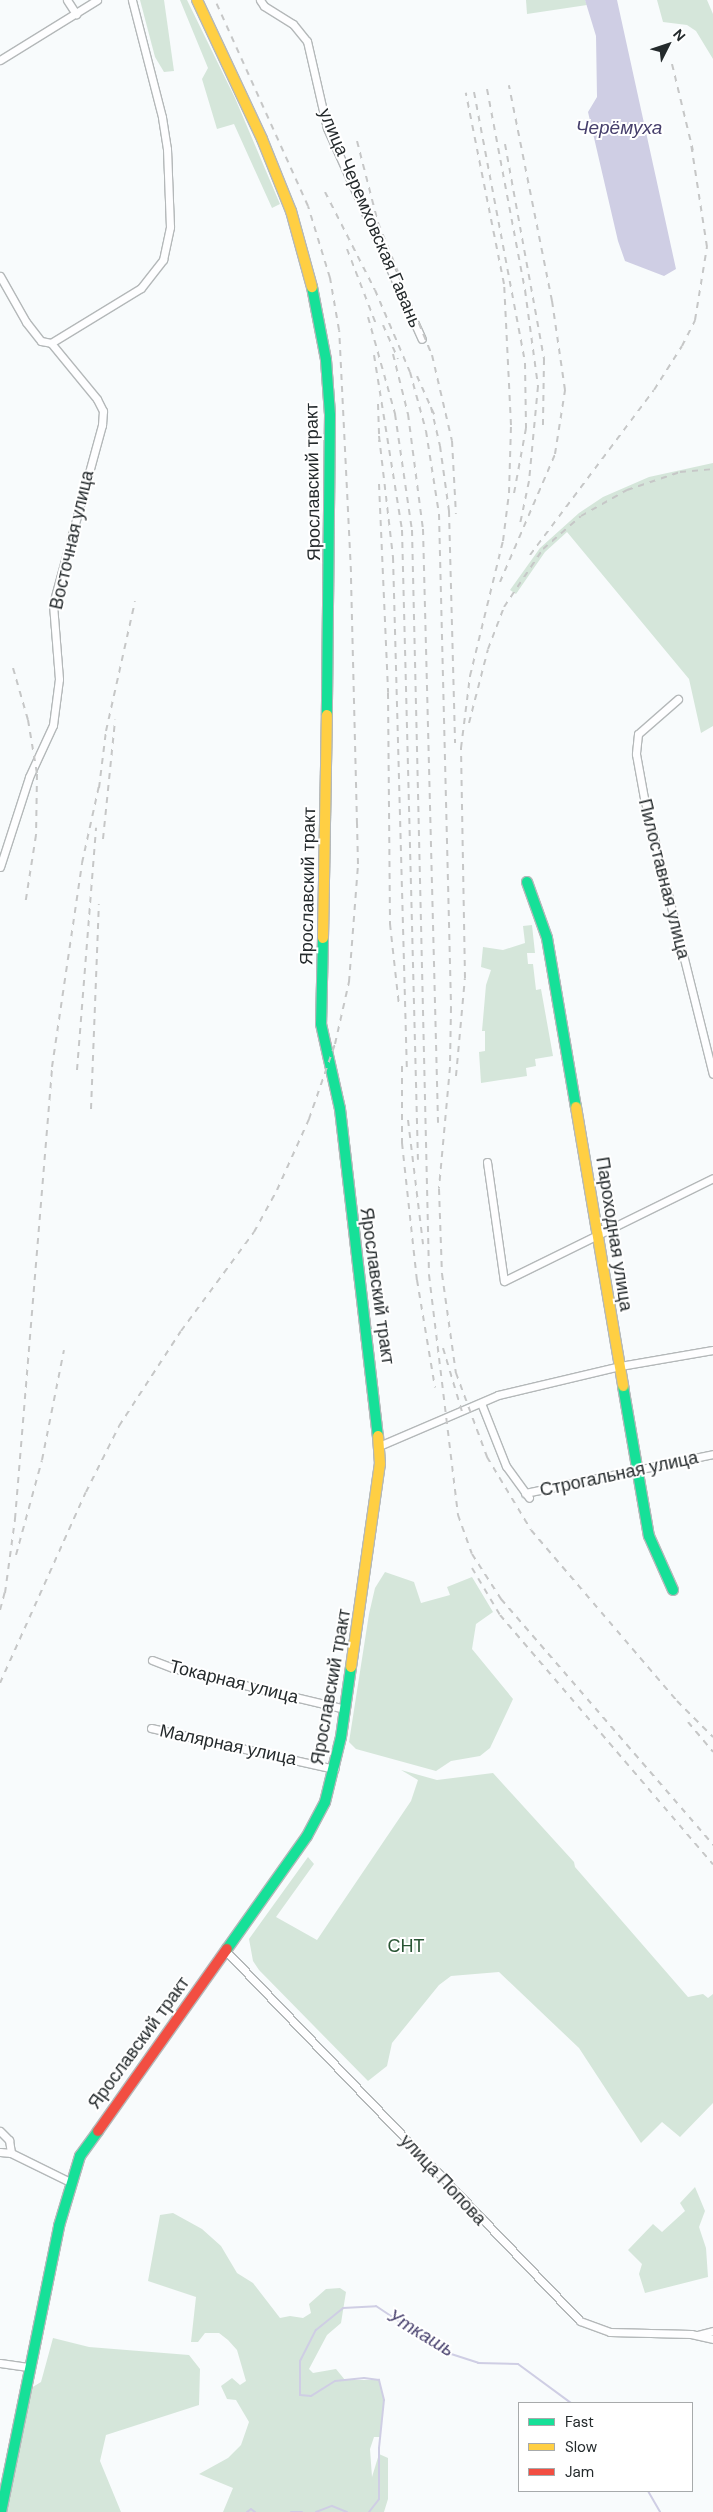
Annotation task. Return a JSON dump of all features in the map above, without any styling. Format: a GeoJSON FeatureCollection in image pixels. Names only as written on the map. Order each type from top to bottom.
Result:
{"type":"FeatureCollection","features":[{"type":"Feature","properties":{"kind":"street"},"geometry":{"type":"LineString","coordinates":[[67,0],[76,14]]}},
{"type":"Feature","properties":{"kind":"street"},"geometry":{"type":"LineString","coordinates":[[0,60],[97,0]]}},
{"type":"Feature","properties":{"kind":"street"},"geometry":{"type":"LineString","coordinates":[[0,276],[26,322],[41,341],[51,343],[141,288],[157,271],[168,245],[170,206],[162,117],[132,0]]}},
{"type":"Feature","properties":{"kind":"street","name":"Ярославский тракт"},"geometry":{"type":"LineString","coordinates":[[2,2512],[30,2367],[70,2182],[87,2143],[315,1823],[334,1768],[345,1709],[375,1511],[379,1446],[337,1094],[321,1032],[331,532],[330,415],[326,360],[312,287],[291,211],[262,139],[197,0]]}},
{"type":"Feature","properties":{"kind":"street","name":"улица Черемховская Гавань"},"geometry":{"type":"LineString","coordinates":[[260,0],[264,6],[293,24],[306,41],[327,128],[422,339]]}},
{"type":"Feature","properties":{"kind":"street","name":"Восточная улица"},"geometry":{"type":"LineString","coordinates":[[0,868],[29,777],[53,725],[59,679],[53,604],[102,425],[103,411],[97,399],[51,343]]}},
{"type":"Feature","properties":{"kind":"street","name":"Пилоставная улица"},"geometry":{"type":"LineString","coordinates":[[678,699],[638,734],[636,754],[646,806],[713,1074]]}},
{"type":"Feature","properties":{"kind":"street","name":"Пароходная улица"},"geometry":{"type":"LineString","coordinates":[[527,882],[536,916],[547,938],[649,1536],[673,1590]]}},
{"type":"Feature","properties":{"kind":"street"},"geometry":{"type":"LineString","coordinates":[[487,1162],[504,1281],[597,1233],[713,1178]]}},
{"type":"Feature","properties":{"kind":"street"},"geometry":{"type":"LineString","coordinates":[[379,1446],[498,1395],[620,1366],[713,1350]]}},
{"type":"Feature","properties":{"kind":"street","name":"Строгальная улица"},"geometry":{"type":"LineString","coordinates":[[481,1402],[506,1466],[527,1496],[713,1454]]}},
{"type":"Feature","properties":{"kind":"street","name":"Токарная улица"},"geometry":{"type":"LineString","coordinates":[[152,1660],[173,1668],[345,1709]]}},
{"type":"Feature","properties":{"kind":"street","name":"Малярная улица"},"geometry":{"type":"LineString","coordinates":[[151,1728],[334,1768]]}},
{"type":"Feature","properties":{"kind":"street","name":"улица Попова"},"geometry":{"type":"LineString","coordinates":[[225,1950],[580,2321],[610,2332],[698,2335],[713,2339]]}},
{"type":"Feature","properties":{"kind":"street"},"geometry":{"type":"LineString","coordinates":[[0,2131],[9,2140],[11,2153]]}},
{"type":"Feature","properties":{"kind":"street"},"geometry":{"type":"LineString","coordinates":[[0,2152],[11,2153],[70,2182]]}},
{"type":"Feature","properties":{"kind":"street","name":"улица Попова"},"geometry":{"type":"LineString","coordinates":[[698,2335],[713,2330]]}},
{"type":"Feature","properties":{"kind":"street"},"geometry":{"type":"LineString","coordinates":[[0,2363],[30,2367]]}},
{"type":"Feature","properties":{"kind":"green space"},"geometry":{"type":"Polygon","coordinates":[[[140,0],[164,0],[174,71],[164,72],[155,57],[140,0]]]}},
{"type":"Feature","properties":{"kind":"green space"},"geometry":{"type":"Polygon","coordinates":[[[180,0],[187,0],[235,98],[280,204],[272,208],[234,124],[217,129],[202,79],[208,68],[180,0]]]}},
{"type":"Feature","properties":{"kind":"green space"},"geometry":{"type":"Polygon","coordinates":[[[526,0],[585,0],[587,5],[527,14],[526,0]]]}},
{"type":"Feature","properties":{"kind":"green space"},"geometry":{"type":"Polygon","coordinates":[[[657,0],[707,0],[713,14],[713,59],[696,31],[687,25],[663,22],[657,0]]]}},
{"type":"Feature","properties":{"kind":"green space"},"geometry":{"type":"Polygon","coordinates":[[[713,463],[713,726],[701,733],[689,679],[567,532],[545,552],[516,594],[510,590],[540,548],[579,513],[603,497],[649,477],[713,463]]]}},
{"type":"Feature","properties":{"kind":"green space"},"geometry":{"type":"Polygon","coordinates":[[[532,925],[535,953],[527,953],[528,964],[533,964],[536,990],[541,989],[553,1056],[535,1059],[536,1066],[526,1068],[527,1076],[481,1083],[479,1052],[485,1051],[485,1031],[482,1031],[486,985],[491,970],[481,967],[483,947],[503,950],[525,943],[523,926],[532,925]]]}},
{"type":"Feature","properties":{"kind":"green space"},"geometry":{"type":"Polygon","coordinates":[[[385,1572],[414,1582],[421,1603],[450,1595],[447,1587],[472,1577],[493,1612],[476,1624],[472,1649],[513,1699],[490,1748],[480,1756],[451,1761],[436,1771],[356,1749],[349,1742],[369,1614],[375,1588],[385,1572]]]}},
{"type":"Feature","properties":{"kind":"green space","name":"СНТ"},"geometry":{"type":"Polygon","coordinates":[[[401,1770],[437,1780],[493,1773],[574,1862],[575,1867],[688,1997],[703,1994],[708,1998],[713,1994],[713,2103],[680,2137],[662,2122],[641,2143],[579,2048],[499,1972],[451,1976],[439,1985],[392,2043],[387,2066],[368,2081],[259,1970],[253,1961],[249,1939],[308,1857],[314,1864],[276,1917],[317,1940],[411,1801],[418,1780],[401,1770]]]}},
{"type":"Feature","properties":{"kind":"green space"},"geometry":{"type":"Polygon","coordinates":[[[695,2187],[705,2211],[699,2227],[706,2248],[708,2277],[645,2293],[639,2274],[642,2264],[628,2250],[653,2224],[662,2232],[685,2211],[680,2203],[695,2187]]]}},
{"type":"Feature","properties":{"kind":"green space"},"geometry":{"type":"Polygon","coordinates":[[[173,2213],[202,2229],[221,2246],[237,2273],[253,2283],[280,2318],[290,2316],[303,2318],[311,2313],[309,2304],[326,2289],[340,2288],[346,2292],[341,2323],[327,2335],[309,2369],[313,2373],[336,2369],[345,2380],[379,2380],[384,2400],[380,2437],[374,2437],[370,2449],[372,2477],[379,2454],[388,2458],[388,2499],[384,2512],[223,2512],[233,2488],[199,2474],[228,2458],[241,2445],[249,2422],[236,2400],[227,2399],[221,2386],[232,2378],[240,2385],[246,2381],[237,2350],[219,2333],[205,2333],[198,2342],[191,2342],[196,2297],[148,2281],[160,2215],[173,2213]]]}},
{"type":"Feature","properties":{"kind":"green space"},"geometry":{"type":"Polygon","coordinates":[[[53,2338],[89,2347],[189,2355],[200,2369],[199,2405],[106,2435],[100,2461],[121,2512],[7,2512],[31,2388],[41,2382],[53,2338]]]}},
{"type":"Feature","properties":{"kind":"water","name":"Черёмуха"},"geometry":{"type":"Polygon","coordinates":[[[585,0],[617,0],[676,269],[664,276],[625,261],[618,241],[588,112],[597,97],[596,36],[585,0]]]}},
{"type":"Feature","properties":{"kind":"waterway","name":"Уткашь"},"geometry":{"type":"LineString","coordinates":[[369,2512],[379,2499],[379,2448],[384,2400],[379,2380],[364,2378],[335,2381],[311,2396],[300,2395],[300,2361],[316,2330],[343,2308],[376,2306],[445,2352],[478,2363],[518,2364],[570,2402]]}},
{"type":"Feature","properties":{"kind":"waterway","name":"Уткашь"},"geometry":{"type":"LineString","coordinates":[[649,2492],[660,2512]]}},
{"type":"Feature","properties":{"kind":"waterway","name":"Уткашь"},"geometry":{"type":"LineString","coordinates":[[316,2512],[332,2506],[347,2512]]}},
{"type":"Feature","properties":{"kind":"waterway","name":"Уткашь"},"geometry":{"type":"LineString","coordinates":[[247,2512],[251,2509],[255,2512]]}},
{"type":"Feature","properties":{"kind":"waterway","name":"Уткашь"},"geometry":{"type":"LineString","coordinates":[[291,2512],[302,2512]]}},
{"type":"Feature","properties":{"kind":"railway"},"geometry":{"type":"LineString","coordinates":[[0,1683],[86,1492],[119,1426],[181,1331],[254,1232],[277,1190],[309,1119],[335,1044],[349,982],[358,864],[351,572],[339,330],[330,278],[308,206],[215,0]]}},
{"type":"Feature","properties":{"kind":"railway"},"geometry":{"type":"LineString","coordinates":[[672,64],[693,151]]}},
{"type":"Feature","properties":{"kind":"railway"},"geometry":{"type":"LineString","coordinates":[[500,582],[555,454],[565,390],[552,301],[509,85]]}},
{"type":"Feature","properties":{"kind":"railway"},"geometry":{"type":"LineString","coordinates":[[487,89],[525,290],[538,386],[529,481],[520,524]]}},
{"type":"Feature","properties":{"kind":"railway"},"geometry":{"type":"LineString","coordinates":[[474,92],[525,363],[526,428],[513,499]]}},
{"type":"Feature","properties":{"kind":"railway"},"geometry":{"type":"LineString","coordinates":[[456,1076],[465,978],[461,748],[470,676],[503,541],[509,493],[511,425],[504,284],[466,93]]}},
{"type":"Feature","properties":{"kind":"railway"},"geometry":{"type":"LineString","coordinates":[[357,141],[378,223],[432,355],[452,441],[456,514]]}},
{"type":"Feature","properties":{"kind":"railway"},"geometry":{"type":"LineString","coordinates":[[505,144],[544,359],[543,425]]}},
{"type":"Feature","properties":{"kind":"railway"},"geometry":{"type":"LineString","coordinates":[[530,555],[654,390],[682,346],[695,320],[707,247],[691,144]]}},
{"type":"Feature","properties":{"kind":"railway"},"geometry":{"type":"LineString","coordinates":[[325,192],[375,290],[410,372],[426,431],[439,514],[451,1007],[450,1067],[439,1189],[442,1274],[456,1373],[487,1457],[531,1530],[677,1701],[713,1737]]}},
{"type":"Feature","properties":{"kind":"railway"},"geometry":{"type":"LineString","coordinates":[[347,249],[376,324]]}},
{"type":"Feature","properties":{"kind":"railway"},"geometry":{"type":"LineString","coordinates":[[368,317],[395,414],[412,530],[429,1275],[458,1515],[472,1554],[501,1599],[713,1845]]}},
{"type":"Feature","properties":{"kind":"railway"},"geometry":{"type":"LineString","coordinates":[[383,325],[398,359]]}},
{"type":"Feature","properties":{"kind":"railway"},"geometry":{"type":"LineString","coordinates":[[393,354],[408,414],[423,529],[438,1123]]}},
{"type":"Feature","properties":{"kind":"railway"},"geometry":{"type":"LineString","coordinates":[[374,355],[402,530],[418,1160]]}},
{"type":"Feature","properties":{"kind":"railway"},"geometry":{"type":"LineString","coordinates":[[417,376],[434,414]]}},
{"type":"Feature","properties":{"kind":"railway"},"geometry":{"type":"LineString","coordinates":[[378,404],[379,442]]}},
{"type":"Feature","properties":{"kind":"railway"},"geometry":{"type":"LineString","coordinates":[[431,407],[440,446],[449,511],[455,743]]}},
{"type":"Feature","properties":{"kind":"railway"},"geometry":{"type":"LineString","coordinates":[[379,436],[393,557],[407,1073]]}},
{"type":"Feature","properties":{"kind":"railway"},"geometry":{"type":"LineString","coordinates":[[469,723],[488,649],[504,607],[543,549],[581,516],[627,490],[680,472],[713,469]]}},
{"type":"Feature","properties":{"kind":"railway"},"geometry":{"type":"LineString","coordinates":[[379,484],[388,693],[390,924],[399,1006]]}},
{"type":"Feature","properties":{"kind":"railway"},"geometry":{"type":"LineString","coordinates":[[99,788],[106,731],[135,601]]}},
{"type":"Feature","properties":{"kind":"railway"},"geometry":{"type":"LineString","coordinates":[[13,668],[28,720],[37,774],[36,835],[25,905]]}},
{"type":"Feature","properties":{"kind":"railway"},"geometry":{"type":"LineString","coordinates":[[103,839],[115,720]]}},
{"type":"Feature","properties":{"kind":"railway"},"geometry":{"type":"LineString","coordinates":[[5,1593],[15,1519],[52,1067],[82,863],[100,781]]}},
{"type":"Feature","properties":{"kind":"railway"},"geometry":{"type":"LineString","coordinates":[[77,1070],[96,828]]}},
{"type":"Feature","properties":{"kind":"railway"},"geometry":{"type":"LineString","coordinates":[[91,1109],[99,904]]}},
{"type":"Feature","properties":{"kind":"railway"},"geometry":{"type":"LineString","coordinates":[[402,1066],[402,1143],[417,1280],[435,1388]]}},
{"type":"Feature","properties":{"kind":"railway"},"geometry":{"type":"LineString","coordinates":[[408,1120],[423,1244]]}},
{"type":"Feature","properties":{"kind":"railway"},"geometry":{"type":"LineString","coordinates":[[443,1348],[463,1415]]}},
{"type":"Feature","properties":{"kind":"railway"},"geometry":{"type":"LineString","coordinates":[[16,1555],[42,1460],[64,1350]]}},
{"type":"Feature","properties":{"kind":"railway"},"geometry":{"type":"LineString","coordinates":[[472,1568],[500,1615],[713,1864]]}},
{"type":"Feature","properties":{"kind":"railway"},"geometry":{"type":"LineString","coordinates":[[0,1610],[6,1588]]}},
{"type":"Feature","properties":{"kind":"railway"},"geometry":{"type":"LineString","coordinates":[[688,1722],[713,1752]]}},
{"type":"Feature","properties":{"kind":"traffic: fast"},"geometry":{"type":"LineString","coordinates":[[312,287],[326,360],[330,415],[327,715]]}},
{"type":"Feature","properties":{"kind":"traffic: fast"},"geometry":{"type":"LineString","coordinates":[[527,882],[547,938],[576,1107]]}},
{"type":"Feature","properties":{"kind":"traffic: fast"},"geometry":{"type":"LineString","coordinates":[[323,938],[321,1024],[340,1109],[378,1436]]}},
{"type":"Feature","properties":{"kind":"traffic: fast"},"geometry":{"type":"LineString","coordinates":[[623,1386],[649,1536],[673,1590]]}},
{"type":"Feature","properties":{"kind":"traffic: fast"},"geometry":{"type":"LineString","coordinates":[[227,1949],[307,1836],[325,1802],[341,1737],[351,1667]]}},
{"type":"Feature","properties":{"kind":"traffic: fast"},"geometry":{"type":"LineString","coordinates":[[1,2512],[59,2226],[80,2156],[98,2131]]}},
{"type":"Feature","properties":{"kind":"traffic: slow"},"geometry":{"type":"LineString","coordinates":[[197,0],[262,139],[291,211],[312,287]]}},
{"type":"Feature","properties":{"kind":"traffic: slow"},"geometry":{"type":"LineString","coordinates":[[323,938],[327,715]]}},
{"type":"Feature","properties":{"kind":"traffic: slow"},"geometry":{"type":"LineString","coordinates":[[576,1107],[623,1386]]}},
{"type":"Feature","properties":{"kind":"traffic: slow"},"geometry":{"type":"LineString","coordinates":[[351,1667],[380,1464],[378,1436]]}},
{"type":"Feature","properties":{"kind":"traffic: jam"},"geometry":{"type":"LineString","coordinates":[[98,2131],[227,1949]]}}]}
